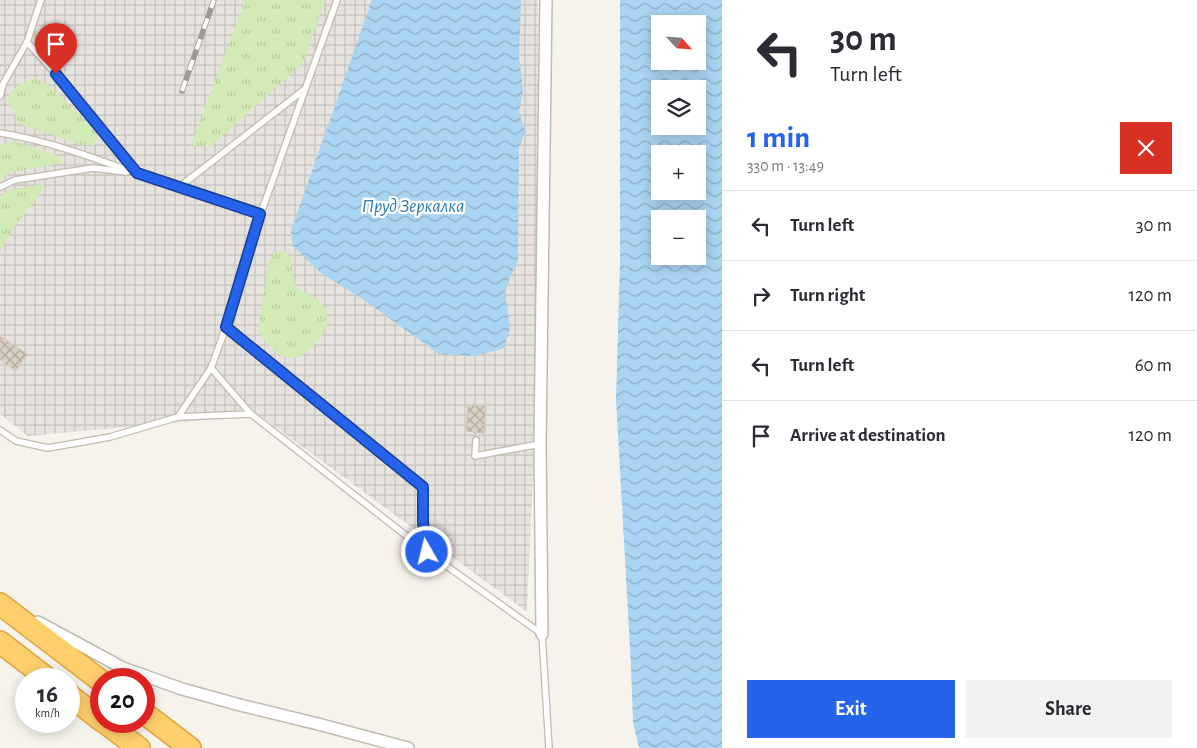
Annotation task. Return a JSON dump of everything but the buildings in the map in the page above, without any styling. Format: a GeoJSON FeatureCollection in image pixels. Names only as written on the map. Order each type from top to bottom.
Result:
{"type":"FeatureCollection","features":[{"type":"Feature","properties":{"kind":"highway"},"geometry":{"type":"LineString","coordinates":[[0,603],[90,673]]}},
{"type":"Feature","properties":{"kind":"highway"},"geometry":{"type":"LineString","coordinates":[[0,642],[34,668]]}},
{"type":"Feature","properties":{"kind":"highway"},"geometry":{"type":"LineString","coordinates":[[80,703],[90,711]]}},
{"type":"Feature","properties":{"kind":"highway"},"geometry":{"type":"LineString","coordinates":[[155,721],[190,748]]}},
{"type":"Feature","properties":{"kind":"highway"},"geometry":{"type":"LineString","coordinates":[[119,733],[138,748]]}},
{"type":"Feature","properties":{"kind":"street"},"geometry":{"type":"LineString","coordinates":[[542,634],[540,444],[546,0]]}},
{"type":"Feature","properties":{"kind":"street"},"geometry":{"type":"LineString","coordinates":[[0,603],[123,668],[240,705],[408,748]]}},
{"type":"Feature","properties":{"kind":"lane"},"geometry":{"type":"LineString","coordinates":[[0,96],[3,84],[27,42],[41,0]]}},
{"type":"Feature","properties":{"kind":"lane"},"geometry":{"type":"LineString","coordinates":[[178,417],[211,368],[226,327],[260,214],[337,0]]}},
{"type":"Feature","properties":{"kind":"lane"},"geometry":{"type":"LineString","coordinates":[[27,42],[56,74],[137,173]]}},
{"type":"Feature","properties":{"kind":"lane"},"geometry":{"type":"LineString","coordinates":[[178,188],[306,89]]}},
{"type":"Feature","properties":{"kind":"lane"},"geometry":{"type":"LineString","coordinates":[[0,133],[70,150],[178,188],[260,214]]}},
{"type":"Feature","properties":{"kind":"lane"},"geometry":{"type":"LineString","coordinates":[[0,187],[15,180],[93,168],[137,173]]}},
{"type":"Feature","properties":{"kind":"lane"},"geometry":{"type":"LineString","coordinates":[[226,327],[423,487],[423,522],[427,552]]}},
{"type":"Feature","properties":{"kind":"lane"},"geometry":{"type":"LineString","coordinates":[[211,368],[251,414],[427,552],[542,634],[549,748]]}},
{"type":"Feature","properties":{"kind":"lane"},"geometry":{"type":"LineString","coordinates":[[0,430],[16,441],[48,448],[110,437],[178,417],[251,414]]}},
{"type":"Feature","properties":{"kind":"lane"},"geometry":{"type":"LineString","coordinates":[[476,440],[474,456],[540,444]]}},
{"type":"Feature","properties":{"kind":"shaded area"},"geometry":{"type":"Polygon","coordinates":[[[0,0],[538,0],[538,359],[527,612],[259,415],[28,436],[0,414],[0,0]]]}},
{"type":"Feature","properties":{"kind":"green space"},"geometry":{"type":"Polygon","coordinates":[[[245,0],[325,0],[303,63],[210,147],[191,145],[245,0]]]}},
{"type":"Feature","properties":{"kind":"green space"},"geometry":{"type":"Polygon","coordinates":[[[34,78],[49,85],[99,134],[95,145],[82,145],[20,124],[7,100],[15,89],[34,78]]]}},
{"type":"Feature","properties":{"kind":"green space"},"geometry":{"type":"Polygon","coordinates":[[[15,141],[61,157],[62,163],[11,172],[0,180],[0,145],[15,141]]]}},
{"type":"Feature","properties":{"kind":"green space"},"geometry":{"type":"Polygon","coordinates":[[[43,184],[44,188],[15,226],[0,251],[0,197],[9,190],[43,184]]]}},
{"type":"Feature","properties":{"kind":"green space"},"geometry":{"type":"Polygon","coordinates":[[[284,251],[292,259],[292,272],[297,288],[320,302],[325,308],[327,316],[323,334],[317,343],[310,350],[294,358],[277,353],[258,331],[268,264],[275,252],[284,251]]]}},
{"type":"Feature","properties":{"kind":"water","name":"Пруд Зеркалка"},"geometry":{"type":"Polygon","coordinates":[[[372,0],[521,0],[519,57],[523,90],[519,112],[525,131],[519,148],[518,259],[505,291],[510,328],[504,348],[476,356],[439,354],[364,300],[321,273],[293,246],[291,231],[372,0]]]}},
{"type":"Feature","properties":{"kind":"water"},"geometry":{"type":"Polygon","coordinates":[[[620,0],[722,0],[722,748],[639,748],[633,722],[616,399],[620,261],[620,0]]]}},
{"type":"Feature","properties":{"kind":"railway"},"geometry":{"type":"LineString","coordinates":[[182,91],[214,0]]}},
{"type":"Feature","properties":{"kind":"route"},"geometry":{"type":"LineString","coordinates":[[56,74],[137,173],[260,214],[226,327],[264,360],[423,487],[423,522],[427,552]]}}]}
